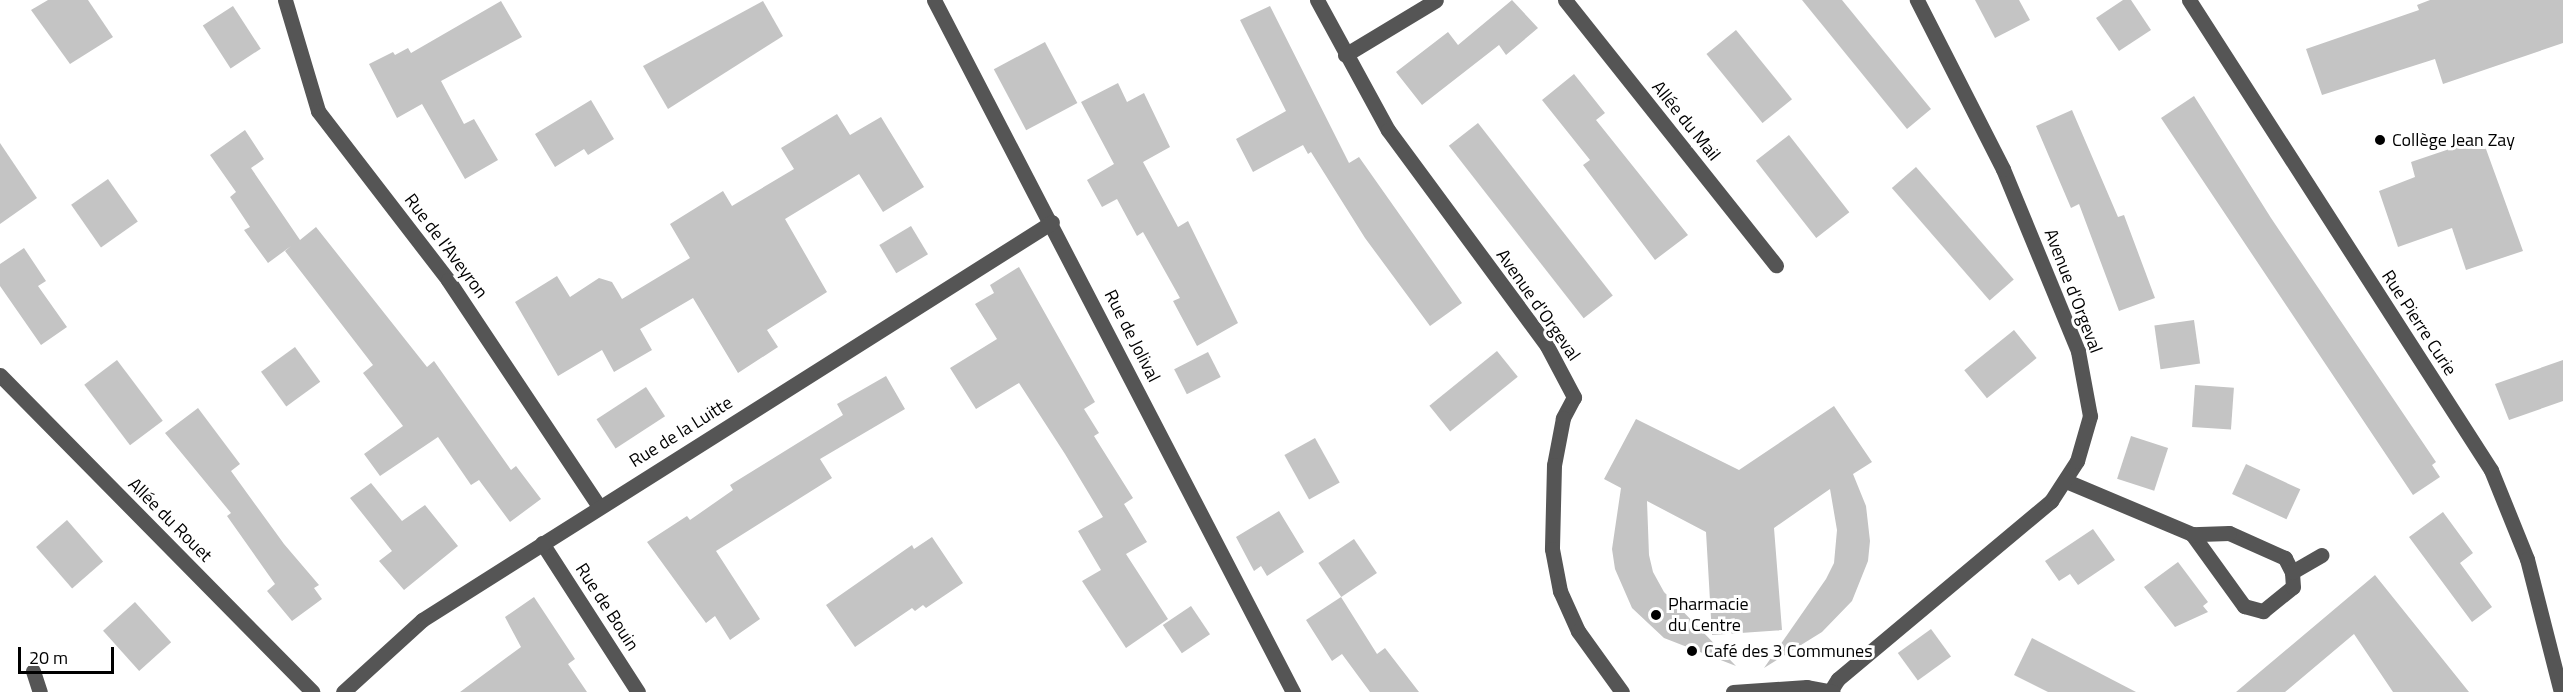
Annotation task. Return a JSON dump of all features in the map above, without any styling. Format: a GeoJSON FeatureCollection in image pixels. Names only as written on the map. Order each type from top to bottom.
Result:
{"type":"FeatureCollection","features":[{"type":"Feature","properties":{"kind":"street","name":"Rue de l'Aveyron"},"geometry":{"type":"LineString","coordinates":[[285,0],[318,111],[448,280],[599,506]]}},
{"type":"Feature","properties":{"kind":"street","name":"Rue de Jolival"},"geometry":{"type":"LineString","coordinates":[[934,0],[1052,222],[1293,692]]}},
{"type":"Feature","properties":{"kind":"street","name":"Avenue d'Orgeval"},"geometry":{"type":"LineString","coordinates":[[1317,0],[1388,130],[1547,346],[1574,397],[1563,418],[1554,465],[1551,549],[1560,591],[1578,631],[1622,692]]}},
{"type":"Feature","properties":{"kind":"street"},"geometry":{"type":"LineString","coordinates":[[1345,55],[1436,0]]}},
{"type":"Feature","properties":{"kind":"street","name":"Allée du Mail"},"geometry":{"type":"LineString","coordinates":[[1565,0],[1776,265]]}},
{"type":"Feature","properties":{"kind":"street","name":"Avenue d'Orgeval"},"geometry":{"type":"LineString","coordinates":[[1733,692],[1807,687],[1832,691],[1838,679],[2022,530],[2066,481],[2077,461],[2090,417],[2078,351],[2004,169],[1917,0]]}},
{"type":"Feature","properties":{"kind":"street","name":"Rue Pierre Curie"},"geometry":{"type":"LineString","coordinates":[[2189,0],[2491,470],[2527,560],[2561,692]]}},
{"type":"Feature","properties":{"kind":"street","name":"Rue de la Luitte"},"geometry":{"type":"LineString","coordinates":[[343,692],[422,620],[599,506],[1052,222]]}},
{"type":"Feature","properties":{"kind":"street","name":"Allée du Rouet"},"geometry":{"type":"LineString","coordinates":[[0,375],[313,692]]}},
{"type":"Feature","properties":{"kind":"street"},"geometry":{"type":"LineString","coordinates":[[2066,481],[2192,534],[2229,533],[2285,558],[2292,572],[2293,587],[2263,611],[2244,606],[2192,534]]}},
{"type":"Feature","properties":{"kind":"street","name":"Rue de Bouin"},"geometry":{"type":"LineString","coordinates":[[542,543],[638,692]]}},
{"type":"Feature","properties":{"kind":"street"},"geometry":{"type":"LineString","coordinates":[[2292,572],[2321,555]]}},
{"type":"Feature","properties":{"kind":"street"},"geometry":{"type":"LineString","coordinates":[[33,671],[40,692]]}},
{"type":"Feature","properties":{"kind":"building"},"geometry":{"type":"Polygon","coordinates":[[[48,0],[88,0],[113,37],[70,64],[31,10],[48,0]]]}},
{"type":"Feature","properties":{"kind":"building"},"geometry":{"type":"Polygon","coordinates":[[[1512,0],[1538,28],[1506,55],[1499,45],[1422,105],[1396,72],[1448,32],[1458,45],[1512,0]]]}},
{"type":"Feature","properties":{"kind":"building"},"geometry":{"type":"Polygon","coordinates":[[[1802,0],[1842,0],[1931,109],[1907,129],[1802,0]]]}},
{"type":"Feature","properties":{"kind":"building"},"geometry":{"type":"Polygon","coordinates":[[[1975,0],[2019,0],[2030,20],[1995,38],[1975,0]]]}},
{"type":"Feature","properties":{"kind":"building"},"geometry":{"type":"Polygon","coordinates":[[[2123,0],[2131,0],[2151,30],[2119,51],[2096,18],[2123,0]]]}},
{"type":"Feature","properties":{"kind":"building"},"geometry":{"type":"Polygon","coordinates":[[[2430,0],[2563,0],[2563,43],[2443,84],[2435,59],[2322,95],[2306,49],[2419,10],[2417,5],[2430,0]]]}},
{"type":"Feature","properties":{"kind":"building"},"geometry":{"type":"Polygon","coordinates":[[[501,1],[522,37],[441,81],[464,124],[474,119],[498,160],[465,179],[422,104],[397,118],[369,64],[393,52],[395,55],[408,48],[411,53],[501,1]]]}},
{"type":"Feature","properties":{"kind":"building"},"geometry":{"type":"Polygon","coordinates":[[[763,1],[783,36],[668,109],[643,66],[763,1]]]}},
{"type":"Feature","properties":{"kind":"building"},"geometry":{"type":"Polygon","coordinates":[[[233,6],[261,49],[231,68],[203,26],[233,6]]]}},
{"type":"Feature","properties":{"kind":"building"},"geometry":{"type":"Polygon","coordinates":[[[1270,6],[1349,163],[1359,157],[1462,303],[1430,326],[1365,238],[1311,152],[1308,154],[1303,145],[1253,172],[1236,139],[1286,111],[1240,20],[1270,6]]]}},
{"type":"Feature","properties":{"kind":"building"},"geometry":{"type":"Polygon","coordinates":[[[1736,30],[1792,99],[1762,123],[1706,54],[1736,30]]]}},
{"type":"Feature","properties":{"kind":"building"},"geometry":{"type":"Polygon","coordinates":[[[1045,42],[1077,103],[1026,130],[994,69],[1045,42]]]}},
{"type":"Feature","properties":{"kind":"building"},"geometry":{"type":"Polygon","coordinates":[[[1574,74],[1605,113],[1596,120],[1688,235],[1655,260],[1583,165],[1590,160],[1542,100],[1574,74]]]}},
{"type":"Feature","properties":{"kind":"building"},"geometry":{"type":"Polygon","coordinates":[[[1118,83],[1127,102],[1144,93],[1170,147],[1143,162],[1178,227],[1188,221],[1238,323],[1197,346],[1173,301],[1180,298],[1143,232],[1137,236],[1117,199],[1102,207],[1087,180],[1114,164],[1081,102],[1118,83]]]}},
{"type":"Feature","properties":{"kind":"building"},"geometry":{"type":"Polygon","coordinates":[[[2194,96],[2271,218],[2436,462],[2432,465],[2440,477],[2413,495],[2161,118],[2194,96]]]}},
{"type":"Feature","properties":{"kind":"building"},"geometry":{"type":"Polygon","coordinates":[[[591,100],[614,139],[588,155],[584,149],[555,167],[535,134],[591,100]]]}},
{"type":"Feature","properties":{"kind":"building"},"geometry":{"type":"Polygon","coordinates":[[[2072,110],[2118,217],[2124,215],[2155,298],[2119,311],[2079,204],[2071,208],[2036,126],[2072,110]]]}},
{"type":"Feature","properties":{"kind":"building"},"geometry":{"type":"Polygon","coordinates":[[[837,114],[850,135],[881,117],[924,187],[883,212],[859,174],[785,219],[827,292],[767,330],[778,347],[738,373],[693,298],[640,329],[652,350],[614,372],[602,350],[558,376],[515,302],[557,276],[570,297],[599,278],[612,282],[622,299],[690,258],[670,224],[723,191],[732,206],[794,169],[781,148],[837,114]]]}},
{"type":"Feature","properties":{"kind":"building"},"geometry":{"type":"Polygon","coordinates":[[[1478,123],[1613,296],[1584,318],[1449,146],[1478,123]]]}},
{"type":"Feature","properties":{"kind":"building"},"geometry":{"type":"Polygon","coordinates":[[[245,130],[264,159],[251,168],[300,240],[316,227],[427,367],[434,361],[511,470],[516,466],[541,499],[510,522],[479,480],[471,485],[438,437],[380,476],[364,454],[403,426],[363,373],[373,365],[285,251],[291,246],[268,263],[244,230],[250,227],[230,197],[236,192],[210,155],[245,130]]]}},
{"type":"Feature","properties":{"kind":"building"},"geometry":{"type":"Polygon","coordinates":[[[1789,135],[1849,212],[1816,238],[1756,161],[1789,135]]]}},
{"type":"Feature","properties":{"kind":"building"},"geometry":{"type":"Polygon","coordinates":[[[2482,138],[2523,251],[2466,270],[2452,228],[2398,247],[2379,191],[2415,177],[2411,162],[2482,138]]]}},
{"type":"Feature","properties":{"kind":"building"},"geometry":{"type":"Polygon","coordinates":[[[0,143],[37,198],[0,224],[0,143]]]}},
{"type":"Feature","properties":{"kind":"building"},"geometry":{"type":"Polygon","coordinates":[[[1916,167],[2014,279],[1990,300],[1892,188],[1916,167]]]}},
{"type":"Feature","properties":{"kind":"building"},"geometry":{"type":"Polygon","coordinates":[[[108,179],[138,222],[101,247],[71,205],[108,179]]]}},
{"type":"Feature","properties":{"kind":"building"},"geometry":{"type":"Polygon","coordinates":[[[911,226],[928,254],[896,273],[879,245],[911,226]]]}},
{"type":"Feature","properties":{"kind":"building"},"geometry":{"type":"Polygon","coordinates":[[[24,248],[46,281],[38,286],[67,327],[41,345],[0,286],[0,264],[24,248]]]}},
{"type":"Feature","properties":{"kind":"building"},"geometry":{"type":"Polygon","coordinates":[[[1019,267],[1095,402],[1084,409],[1099,433],[1094,436],[1133,498],[1124,504],[1147,542],[1126,554],[1168,619],[1126,648],[1082,581],[1101,570],[1078,531],[1103,517],[1065,454],[1019,383],[976,409],[950,368],[997,339],[975,304],[994,293],[990,285],[1019,267]]]}},
{"type":"Feature","properties":{"kind":"building"},"geometry":{"type":"Polygon","coordinates":[[[2194,320],[2200,364],[2161,369],[2154,326],[2194,320]]]}},
{"type":"Feature","properties":{"kind":"building"},"geometry":{"type":"Polygon","coordinates":[[[2014,330],[2037,358],[1987,398],[1964,370],[2014,330]]]}},
{"type":"Feature","properties":{"kind":"building"},"geometry":{"type":"Polygon","coordinates":[[[295,347],[320,382],[286,406],[261,372],[295,347]]]}},
{"type":"Feature","properties":{"kind":"building"},"geometry":{"type":"Polygon","coordinates":[[[1497,351],[1518,377],[1450,431],[1429,406],[1497,351]]]}},
{"type":"Feature","properties":{"kind":"building"},"geometry":{"type":"Polygon","coordinates":[[[1208,352],[1221,377],[1187,394],[1174,369],[1208,352]]]}},
{"type":"Feature","properties":{"kind":"building"},"geometry":{"type":"Polygon","coordinates":[[[117,360],[163,421],[130,445],[84,385],[117,360]]]}},
{"type":"Feature","properties":{"kind":"building"},"geometry":{"type":"Polygon","coordinates":[[[2563,360],[2563,401],[2509,420],[2495,384],[2563,360]]]}},
{"type":"Feature","properties":{"kind":"building"},"geometry":{"type":"Polygon","coordinates":[[[886,376],[905,409],[820,459],[832,478],[716,551],[760,619],[730,640],[715,616],[706,623],[647,542],[687,516],[690,520],[733,490],[730,485],[843,415],[837,404],[886,376]]]}},
{"type":"Feature","properties":{"kind":"building"},"geometry":{"type":"Polygon","coordinates":[[[2195,385],[2234,388],[2231,430],[2192,427],[2195,385]]]}},
{"type":"Feature","properties":{"kind":"building"},"geometry":{"type":"Polygon","coordinates":[[[646,387],[665,416],[616,448],[597,419],[646,387]]]}},
{"type":"Feature","properties":{"kind":"building"},"geometry":{"type":"Polygon","coordinates":[[[1834,406],[1872,462],[1853,474],[1866,506],[1870,541],[1868,561],[1852,601],[1822,632],[1764,668],[1826,579],[1834,563],[1837,530],[1830,489],[1774,528],[1782,630],[1712,635],[1706,532],[1647,501],[1649,555],[1653,572],[1664,592],[1736,666],[1664,638],[1632,608],[1615,569],[1612,549],[1621,488],[1604,479],[1636,419],[1739,470],[1834,406]]]}},
{"type":"Feature","properties":{"kind":"building"},"geometry":{"type":"Polygon","coordinates":[[[198,408],[240,464],[231,471],[284,544],[319,585],[314,588],[322,599],[292,621],[267,591],[275,584],[227,516],[231,513],[165,433],[198,408]]]}},
{"type":"Feature","properties":{"kind":"building"},"geometry":{"type":"Polygon","coordinates":[[[2131,436],[2168,448],[2154,491],[2117,479],[2131,436]]]}},
{"type":"Feature","properties":{"kind":"building"},"geometry":{"type":"Polygon","coordinates":[[[1315,438],[1340,483],[1309,500],[1284,455],[1315,438]]]}},
{"type":"Feature","properties":{"kind":"building"},"geometry":{"type":"Polygon","coordinates":[[[2246,464],[2300,489],[2286,519],[2232,494],[2246,464]]]}},
{"type":"Feature","properties":{"kind":"building"},"geometry":{"type":"Polygon","coordinates":[[[371,483],[402,521],[425,505],[458,546],[404,590],[379,561],[392,551],[350,498],[371,483]]]}},
{"type":"Feature","properties":{"kind":"building"},"geometry":{"type":"Polygon","coordinates":[[[1279,511],[1304,552],[1267,576],[1261,566],[1254,571],[1236,537],[1279,511]]]}},
{"type":"Feature","properties":{"kind":"building"},"geometry":{"type":"Polygon","coordinates":[[[2443,512],[2473,553],[2460,563],[2492,607],[2472,622],[2409,537],[2443,512]]]}},
{"type":"Feature","properties":{"kind":"building"},"geometry":{"type":"Polygon","coordinates":[[[67,520],[103,562],[72,588],[36,547],[67,520]]]}},
{"type":"Feature","properties":{"kind":"building"},"geometry":{"type":"Polygon","coordinates":[[[2093,529],[2115,560],[2078,585],[2070,574],[2059,581],[2045,561],[2093,529]]]}},
{"type":"Feature","properties":{"kind":"building"},"geometry":{"type":"Polygon","coordinates":[[[932,537],[963,583],[926,608],[923,605],[915,611],[912,608],[855,647],[826,605],[912,545],[914,549],[932,537]]]}},
{"type":"Feature","properties":{"kind":"building"},"geometry":{"type":"Polygon","coordinates":[[[1354,539],[1377,573],[1341,597],[1318,563],[1354,539]]]}},
{"type":"Feature","properties":{"kind":"building"},"geometry":{"type":"Polygon","coordinates":[[[2178,562],[2208,602],[2203,606],[2208,612],[2175,627],[2144,587],[2178,562]]]}},
{"type":"Feature","properties":{"kind":"building"},"geometry":{"type":"Polygon","coordinates":[[[2375,575],[2469,692],[2393,692],[2354,634],[2285,692],[2236,692],[2375,575]]]}},
{"type":"Feature","properties":{"kind":"building"},"geometry":{"type":"Polygon","coordinates":[[[534,597],[575,659],[568,664],[587,692],[460,692],[521,647],[505,617],[534,597]]]}},
{"type":"Feature","properties":{"kind":"building"},"geometry":{"type":"Polygon","coordinates":[[[1341,597],[1377,654],[1385,648],[1419,692],[1370,692],[1342,654],[1332,661],[1306,620],[1341,597]]]}},
{"type":"Feature","properties":{"kind":"building"},"geometry":{"type":"Polygon","coordinates":[[[135,602],[171,642],[139,671],[103,631],[135,602]]]}},
{"type":"Feature","properties":{"kind":"building"},"geometry":{"type":"Polygon","coordinates":[[[1191,606],[1210,634],[1182,653],[1163,625],[1191,606]]]}},
{"type":"Feature","properties":{"kind":"building"},"geometry":{"type":"Polygon","coordinates":[[[1931,629],[1951,657],[1918,681],[1898,653],[1931,629]]]}},
{"type":"Feature","properties":{"kind":"building"},"geometry":{"type":"Polygon","coordinates":[[[2032,638],[2136,692],[2048,692],[2014,675],[2032,638]]]}},
{"type":"Feature","properties":{"kind":"place","name":"Collège Jean Zay"},"geometry":{"type":"Point","coordinates":[2380,140]}},
{"type":"Feature","properties":{"kind":"place","name":"Pharmacie du Centre"},"geometry":{"type":"Point","coordinates":[1656,615]}},
{"type":"Feature","properties":{"kind":"place","name":"Café des 3 Communes"},"geometry":{"type":"Point","coordinates":[1692,651]}}]}
